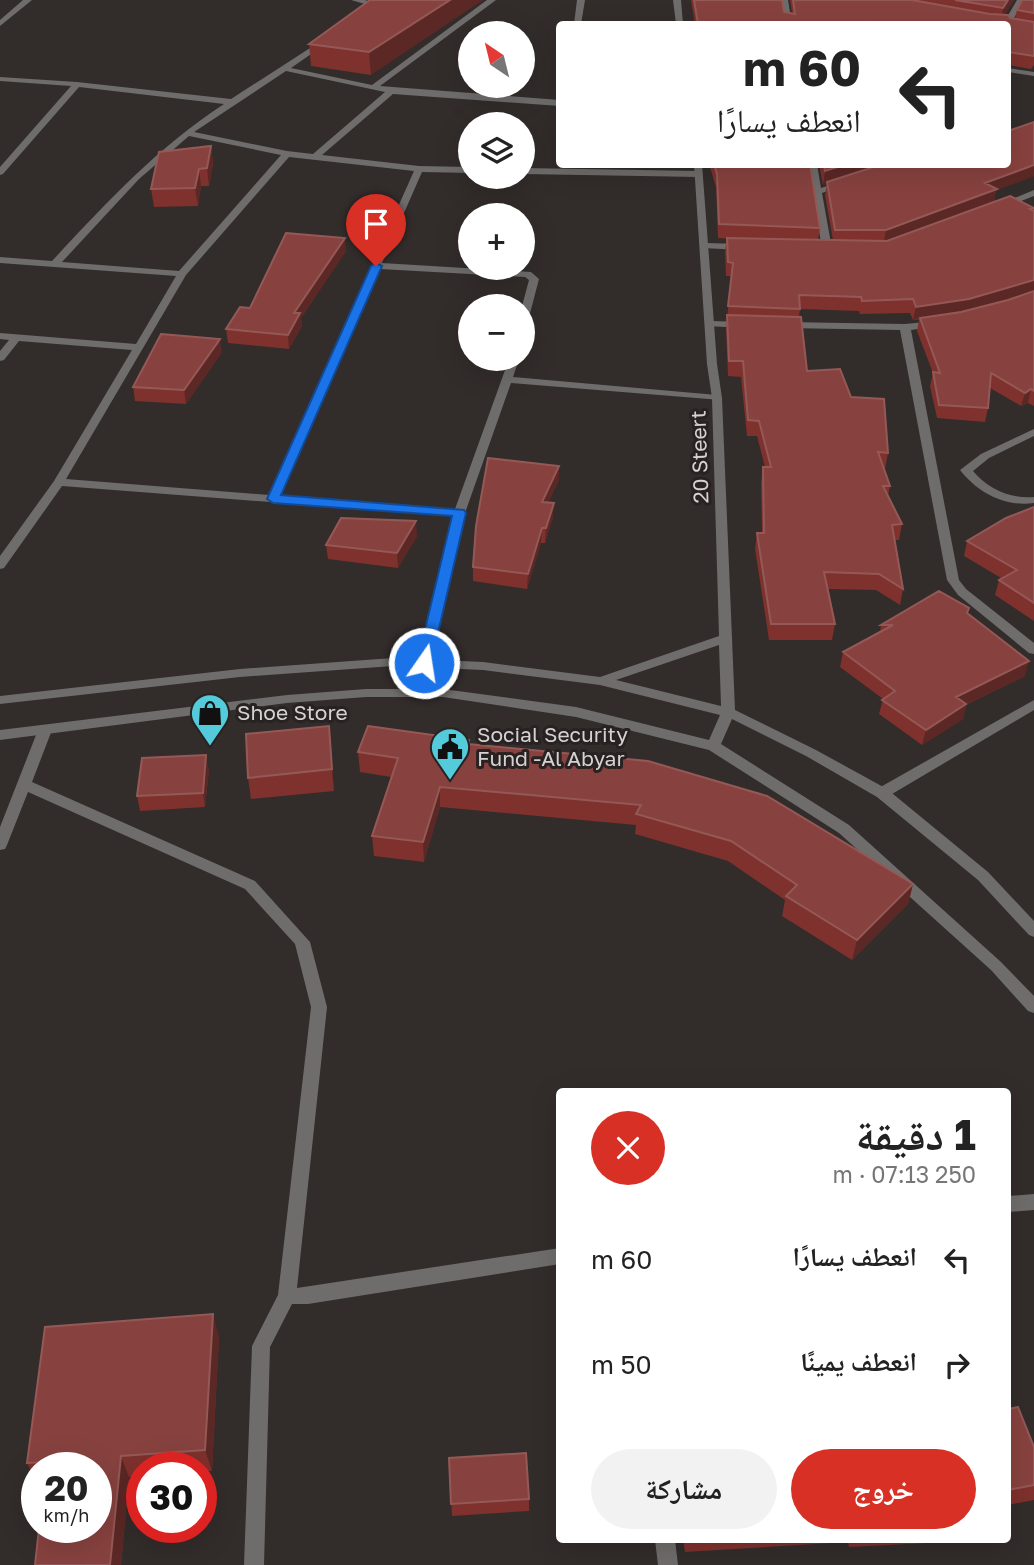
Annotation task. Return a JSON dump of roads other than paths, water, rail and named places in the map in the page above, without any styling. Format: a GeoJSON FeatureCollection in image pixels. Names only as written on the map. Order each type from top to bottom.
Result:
{"type":"FeatureCollection","features":[{"type":"Feature","properties":{"kind":"street"},"geometry":{"type":"LineString","coordinates":[[0,24],[28,0]]}},
{"type":"Feature","properties":{"kind":"street"},"geometry":{"type":"LineString","coordinates":[[355,0],[375,2]]}},
{"type":"Feature","properties":{"kind":"street"},"geometry":{"type":"LineString","coordinates":[[375,86],[492,0]]}},
{"type":"Feature","properties":{"kind":"street"},"geometry":{"type":"LineString","coordinates":[[578,21],[581,0]]}},
{"type":"Feature","properties":{"kind":"street"},"geometry":{"type":"LineString","coordinates":[[677,0],[680,21]]}},
{"type":"Feature","properties":{"kind":"street"},"geometry":{"type":"LineString","coordinates":[[784,0],[788,21]]}},
{"type":"Feature","properties":{"kind":"street"},"geometry":{"type":"LineString","coordinates":[[1009,21],[1021,0]]}},
{"type":"Feature","properties":{"kind":"street"},"geometry":{"type":"LineString","coordinates":[[361,12],[375,2]]}},
{"type":"Feature","properties":{"kind":"street"},"geometry":{"type":"LineString","coordinates":[[1011,26],[1021,28]]}},
{"type":"Feature","properties":{"kind":"street"},"geometry":{"type":"LineString","coordinates":[[55,264],[124,187],[188,133],[286,69],[329,37]]}},
{"type":"Feature","properties":{"kind":"street"},"geometry":{"type":"LineString","coordinates":[[286,69],[391,91],[556,103]]}},
{"type":"Feature","properties":{"kind":"street"},"geometry":{"type":"LineString","coordinates":[[1011,70],[1034,74]]}},
{"type":"Feature","properties":{"kind":"street"},"geometry":{"type":"LineString","coordinates":[[0,79],[77,84],[232,102]]}},
{"type":"Feature","properties":{"kind":"street"},"geometry":{"type":"LineString","coordinates":[[0,172],[77,84]]}},
{"type":"Feature","properties":{"kind":"street"},"geometry":{"type":"LineString","coordinates":[[316,156],[391,91]]}},
{"type":"Feature","properties":{"kind":"street"},"geometry":{"type":"LineString","coordinates":[[188,133],[287,154],[419,169],[458,170]]}},
{"type":"Feature","properties":{"kind":"street"},"geometry":{"type":"LineString","coordinates":[[0,565],[59,482],[136,347],[182,274],[287,154]]}},
{"type":"Feature","properties":{"kind":"street"},"geometry":{"type":"LineString","coordinates":[[812,168],[827,249]]}},
{"type":"Feature","properties":{"kind":"street"},"geometry":{"type":"LineString","coordinates":[[273,499],[419,169]]}},
{"type":"Feature","properties":{"kind":"street"},"geometry":{"type":"LineString","coordinates":[[535,170],[699,169]]}},
{"type":"Feature","properties":{"kind":"street","name":"20 Steert"},"geometry":{"type":"LineString","coordinates":[[699,169],[712,364],[717,398],[728,712],[713,746]]}},
{"type":"Feature","properties":{"kind":"street"},"geometry":{"type":"LineString","coordinates":[[816,191],[856,180]]}},
{"type":"Feature","properties":{"kind":"street"},"geometry":{"type":"LineString","coordinates":[[994,208],[1033,195]]}},
{"type":"Feature","properties":{"kind":"street"},"geometry":{"type":"LineString","coordinates":[[705,246],[759,247]]}},
{"type":"Feature","properties":{"kind":"street"},"geometry":{"type":"LineString","coordinates":[[813,249],[839,250]]}},
{"type":"Feature","properties":{"kind":"street"},"geometry":{"type":"LineString","coordinates":[[0,260],[182,274]]}},
{"type":"Feature","properties":{"kind":"street"},"geometry":{"type":"LineString","coordinates":[[376,266],[528,274],[534,279],[530,294]]}},
{"type":"Feature","properties":{"kind":"street"},"geometry":{"type":"LineString","coordinates":[[766,325],[905,327],[954,321]]}},
{"type":"Feature","properties":{"kind":"street"},"geometry":{"type":"LineString","coordinates":[[710,324],[752,325]]}},
{"type":"Feature","properties":{"kind":"street"},"geometry":{"type":"LineString","coordinates":[[905,327],[953,580],[962,592],[1034,650]]}},
{"type":"Feature","properties":{"kind":"street"},"geometry":{"type":"LineString","coordinates":[[0,336],[136,347]]}},
{"type":"Feature","properties":{"kind":"street"},"geometry":{"type":"LineString","coordinates":[[0,358],[17,337]]}},
{"type":"Feature","properties":{"kind":"street"},"geometry":{"type":"LineString","coordinates":[[424,663],[459,513],[511,371]]}},
{"type":"Feature","properties":{"kind":"street"},"geometry":{"type":"LineString","coordinates":[[509,380],[717,398]]}},
{"type":"Feature","properties":{"kind":"street"},"geometry":{"type":"LineString","coordinates":[[1034,432],[985,456],[966,470],[971,477],[1007,500],[1019,503],[1034,500]]}},
{"type":"Feature","properties":{"kind":"street"},"geometry":{"type":"LineString","coordinates":[[59,482],[459,513]]}},
{"type":"Feature","properties":{"kind":"street"},"geometry":{"type":"LineString","coordinates":[[600,681],[725,638]]}},
{"type":"Feature","properties":{"kind":"street"},"geometry":{"type":"LineString","coordinates":[[0,700],[240,673],[424,663],[483,666],[600,681],[728,712],[811,753],[882,793],[983,876],[1034,931]]}},
{"type":"Feature","properties":{"kind":"street"},"geometry":{"type":"LineString","coordinates":[[0,735],[287,699],[366,693],[443,693],[576,712],[713,746],[845,829],[996,967],[1034,1007]]}},
{"type":"Feature","properties":{"kind":"street"},"geometry":{"type":"LineString","coordinates":[[882,793],[1034,704]]}},
{"type":"Feature","properties":{"kind":"street"},"geometry":{"type":"LineString","coordinates":[[0,845],[46,730]]}},
{"type":"Feature","properties":{"kind":"street"},"geometry":{"type":"LineString","coordinates":[[24,784],[250,885],[302,942],[319,1007],[287,1296],[261,1346],[254,1565]]}},
{"type":"Feature","properties":{"kind":"street"},"geometry":{"type":"LineString","coordinates":[[1011,1205],[1034,1202]]}},
{"type":"Feature","properties":{"kind":"street"},"geometry":{"type":"LineString","coordinates":[[287,1296],[308,1296],[556,1257]]}},
{"type":"Feature","properties":{"kind":"street"},"geometry":{"type":"LineString","coordinates":[[664,1543],[668,1565]]}},
{"type":"Feature","properties":{"kind":"place","name":"Shoe Store"},"geometry":{"type":"Point","coordinates":[210,747]}},
{"type":"Feature","properties":{"kind":"place","name":"Social Security Fund -Al Abyar"},"geometry":{"type":"Point","coordinates":[450,781]}}]}
